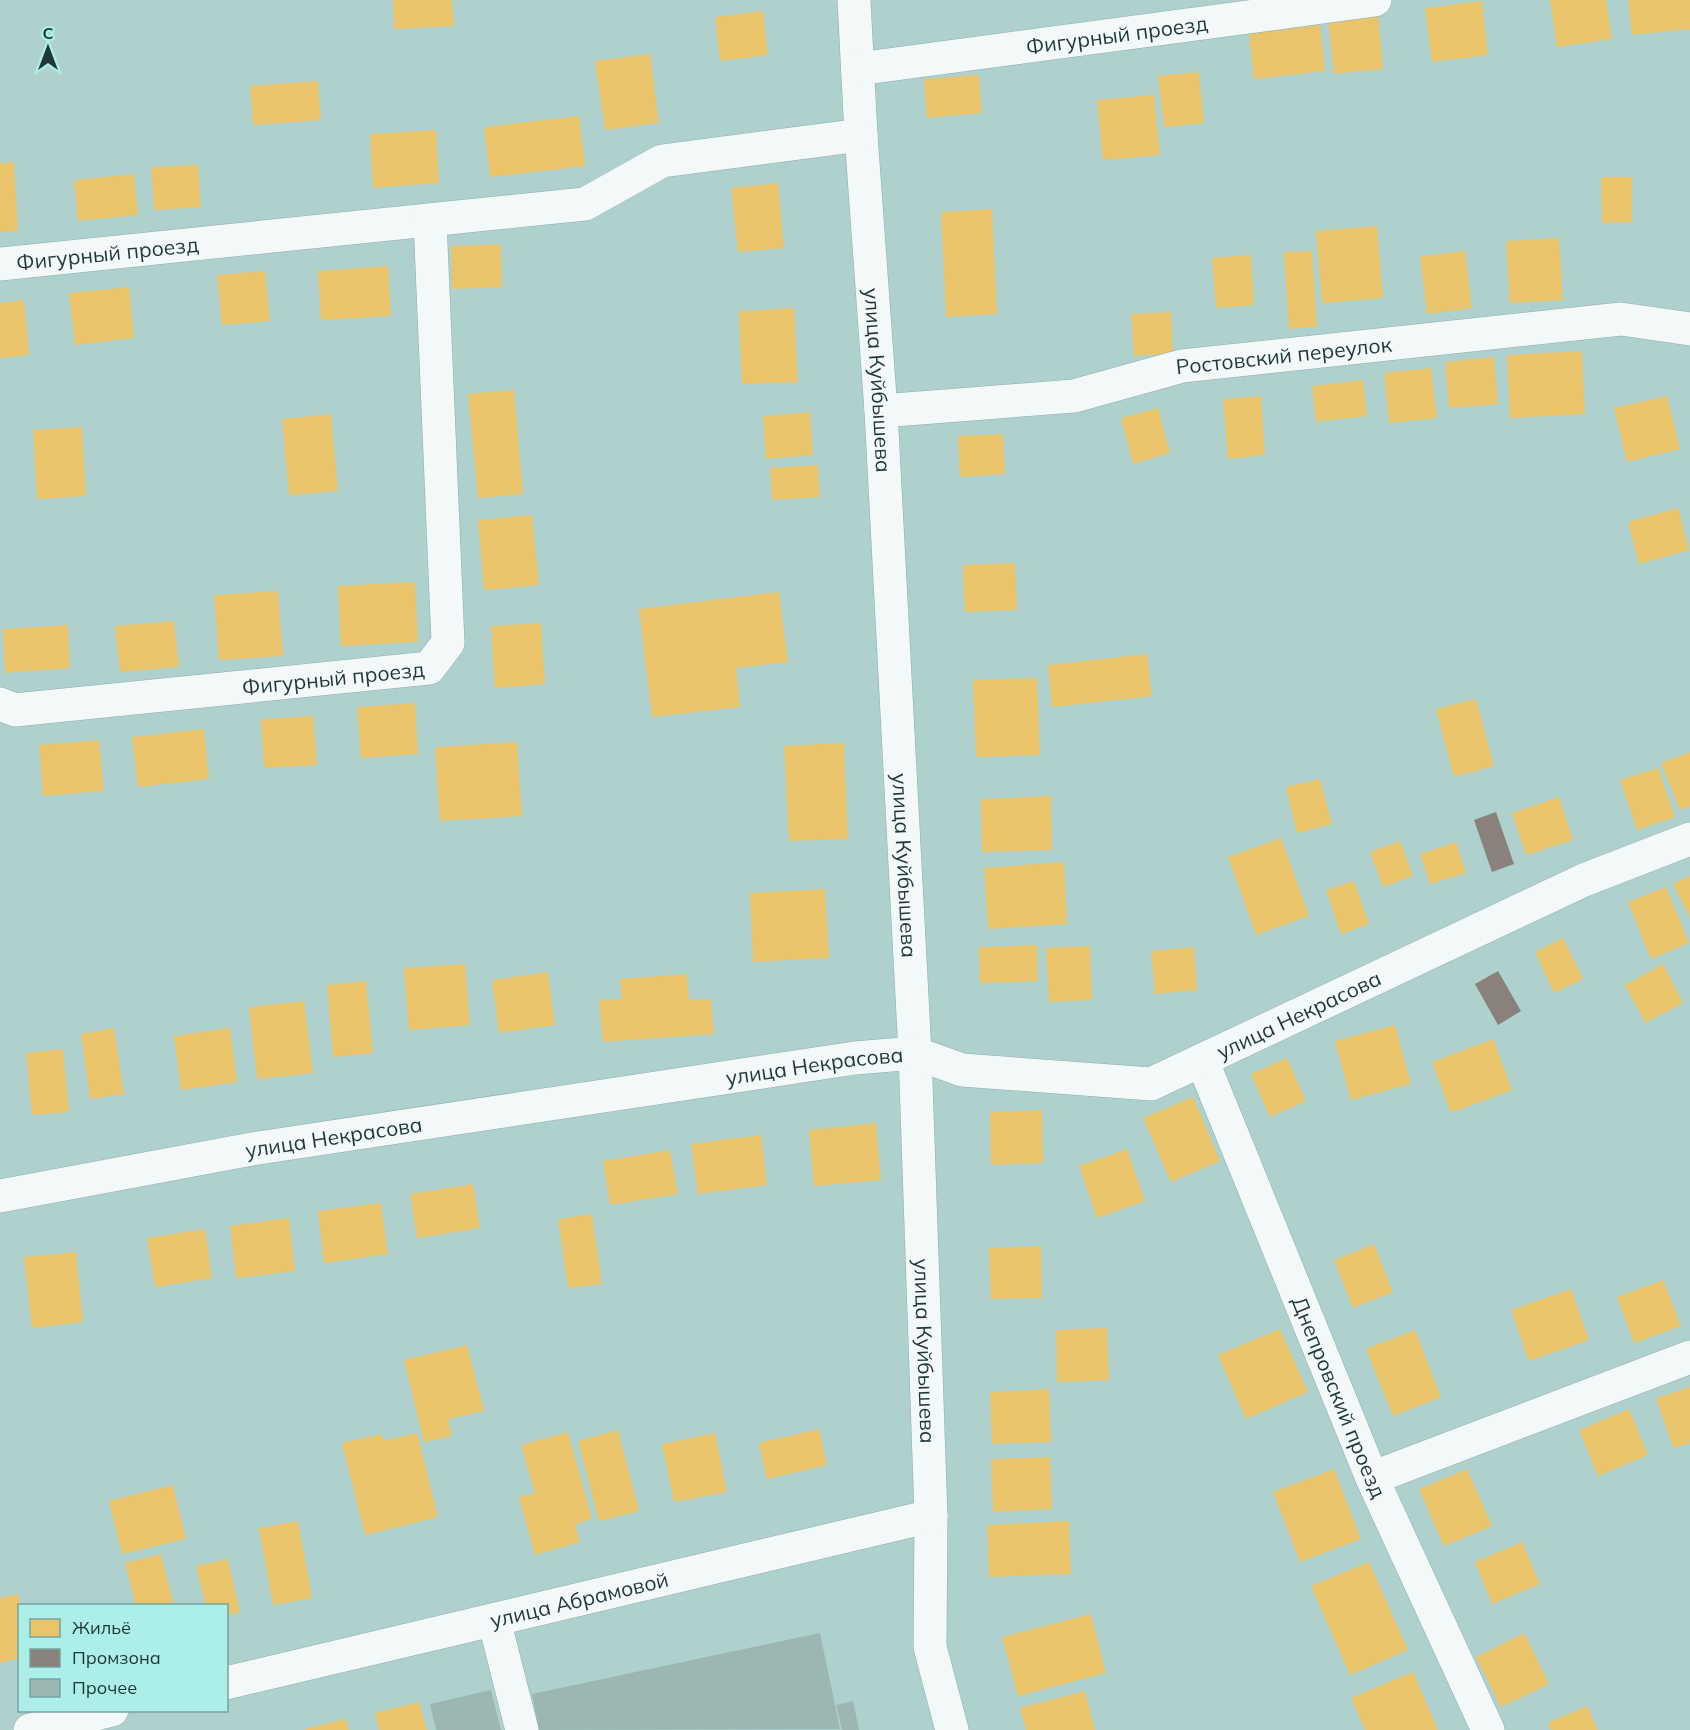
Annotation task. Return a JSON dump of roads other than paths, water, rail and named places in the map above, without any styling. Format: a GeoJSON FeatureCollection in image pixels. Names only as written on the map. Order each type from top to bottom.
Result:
{"type":"FeatureCollection","features":[{"type":"Feature","properties":{"kind":"street","name":"улица Куйбышева"},"geometry":{"type":"LineString","coordinates":[[854,0],[861,135],[881,411],[915,1053],[932,1516],[930,1647],[952,1730]]}},
{"type":"Feature","properties":{"kind":"street","name":"Фигурный проезд"},"geometry":{"type":"LineString","coordinates":[[858,69],[1375,0]]}},
{"type":"Feature","properties":{"kind":"street","name":"Фигурный проезд"},"geometry":{"type":"LineString","coordinates":[[0,264],[585,204],[662,161],[861,135]]}},
{"type":"Feature","properties":{"kind":"street","name":"Фигурный проезд"},"geometry":{"type":"LineString","coordinates":[[0,705],[15,710],[429,669],[448,643],[430,220]]}},
{"type":"Feature","properties":{"kind":"street","name":"Ростовский переулок"},"geometry":{"type":"LineString","coordinates":[[881,411],[1074,396],[1182,366],[1621,319],[1690,329]]}},
{"type":"Feature","properties":{"kind":"street","name":"улица Некрасова"},"geometry":{"type":"LineString","coordinates":[[0,1197],[252,1149],[855,1058],[915,1053],[962,1070],[1151,1084],[1584,880],[1690,839]]}},
{"type":"Feature","properties":{"kind":"street","name":"Днепровский проезд"},"geometry":{"type":"LineString","coordinates":[[1202,1060],[1372,1478],[1488,1730]]}},
{"type":"Feature","properties":{"kind":"street"},"geometry":{"type":"LineString","coordinates":[[1372,1478],[1690,1357]]}},
{"type":"Feature","properties":{"kind":"street","name":"улица Абрамовой"},"geometry":{"type":"LineString","coordinates":[[228,1683],[932,1516]]}},
{"type":"Feature","properties":{"kind":"street"},"geometry":{"type":"LineString","coordinates":[[494,1620],[522,1730]]}},
{"type":"Feature","properties":{"kind":"street"},"geometry":{"type":"LineString","coordinates":[[30,1730],[104,1712]]}}]}
